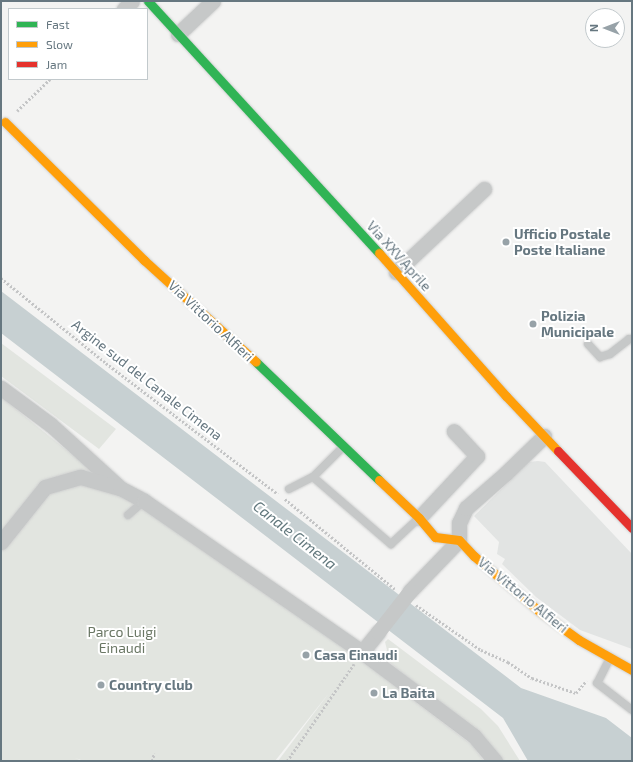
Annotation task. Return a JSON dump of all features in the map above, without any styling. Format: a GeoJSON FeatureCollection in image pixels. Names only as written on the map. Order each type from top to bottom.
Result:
{"type":"FeatureCollection","features":[{"type":"Feature","properties":{"kind":"street","name":"Via XXV Aprile"},"geometry":{"type":"LineString","coordinates":[[148,1],[396,272],[439,322],[544,436],[632,528]]}},
{"type":"Feature","properties":{"kind":"street"},"geometry":{"type":"LineString","coordinates":[[178,34],[213,1]]}},
{"type":"Feature","properties":{"kind":"street","name":"Via Vittorio Alfieri"},"geometry":{"type":"LineString","coordinates":[[5,122],[144,260],[253,359],[419,518],[435,537],[459,540],[474,556],[539,610],[579,640],[632,670]]}},
{"type":"Feature","properties":{"kind":"street"},"geometry":{"type":"LineString","coordinates":[[396,272],[484,188]]}},
{"type":"Feature","properties":{"kind":"street"},"geometry":{"type":"LineString","coordinates":[[1,388],[51,425],[120,488]]}},
{"type":"Feature","properties":{"kind":"street"},"geometry":{"type":"LineString","coordinates":[[419,518],[477,456],[454,431]]}},
{"type":"Feature","properties":{"kind":"street"},"geometry":{"type":"LineString","coordinates":[[362,652],[406,595],[459,540],[459,522],[466,508],[506,473],[544,436]]}},
{"type":"Feature","properties":{"kind":"street"},"geometry":{"type":"LineString","coordinates":[[1,542],[45,487],[81,477],[120,488],[144,501],[362,652],[474,736],[495,761]]}},
{"type":"Feature","properties":{"kind":"lane"},"geometry":{"type":"LineString","coordinates":[[588,344],[600,357],[610,354],[629,339],[632,339]]}},
{"type":"Feature","properties":{"kind":"lane"},"geometry":{"type":"LineString","coordinates":[[289,489],[313,477],[344,446]]}},
{"type":"Feature","properties":{"kind":"lane"},"geometry":{"type":"LineString","coordinates":[[313,477],[391,544],[419,518]]}},
{"type":"Feature","properties":{"kind":"lane"},"geometry":{"type":"LineString","coordinates":[[128,515],[144,501]]}},
{"type":"Feature","properties":{"kind":"lane"},"geometry":{"type":"LineString","coordinates":[[610,658],[597,683],[632,710]]}},
{"type":"Feature","properties":{"kind":"path"},"geometry":{"type":"LineString","coordinates":[[5,122],[49,80]]}},
{"type":"Feature","properties":{"kind":"path","name":"Argine sud del Canale Cimena"},"geometry":{"type":"LineString","coordinates":[[1,278],[106,363],[282,497],[406,595],[481,650],[508,662],[532,678],[576,693],[590,676]]}},
{"type":"Feature","properties":{"kind":"path"},"geometry":{"type":"LineString","coordinates":[[287,761],[362,652]]}},
{"type":"Feature","properties":{"kind":"path"},"geometry":{"type":"LineString","coordinates":[[152,761],[154,753]]}},
{"type":"Feature","properties":{"kind":"shaded area"},"geometry":{"type":"Polygon","coordinates":[[[529,462],[545,462],[632,554],[632,649],[580,630],[536,597],[502,564],[505,559],[497,554],[499,542],[474,516],[529,462]]]}},
{"type":"Feature","properties":{"kind":"green space"},"geometry":{"type":"Polygon","coordinates":[[[1,343],[116,429],[99,449],[1,376],[1,343]]]}},
{"type":"Feature","properties":{"kind":"green space","name":"Parco Luigi Einaudi"},"geometry":{"type":"Polygon","coordinates":[[[1,397],[122,495],[147,509],[334,640],[472,745],[484,761],[278,761],[329,693],[275,761],[84,761],[75,758],[82,761],[1,761],[1,397]]]}},
{"type":"Feature","properties":{"kind":"green space"},"geometry":{"type":"Polygon","coordinates":[[[388,639],[481,709],[498,726],[520,761],[497,761],[475,732],[383,657],[387,650],[385,642],[388,639]]]}},
{"type":"Feature","properties":{"kind":"water","name":"Canale Cimena"},"geometry":{"type":"Polygon","coordinates":[[[1,291],[521,688],[606,718],[632,738],[632,761],[528,761],[503,718],[1,333],[1,291]]]}},
{"type":"Feature","properties":{"kind":"traffic: fast"},"geometry":{"type":"LineString","coordinates":[[148,1],[379,253]]}},
{"type":"Feature","properties":{"kind":"traffic: fast"},"geometry":{"type":"LineString","coordinates":[[256,362],[379,480]]}},
{"type":"Feature","properties":{"kind":"traffic: slow"},"geometry":{"type":"LineString","coordinates":[[5,122],[144,260],[256,362]]}},
{"type":"Feature","properties":{"kind":"traffic: slow"},"geometry":{"type":"LineString","coordinates":[[379,253],[506,396],[558,451]]}},
{"type":"Feature","properties":{"kind":"traffic: slow"},"geometry":{"type":"LineString","coordinates":[[379,480],[419,518],[435,537],[459,540],[474,556],[539,611],[579,640],[632,670]]}},
{"type":"Feature","properties":{"kind":"traffic: jam"},"geometry":{"type":"LineString","coordinates":[[558,451],[632,528]]}},
{"type":"Feature","properties":{"kind":"place","name":"Ufficio Postale Poste Italiane"},"geometry":{"type":"Point","coordinates":[506,242]}},
{"type":"Feature","properties":{"kind":"place","name":"Polizia Municipale"},"geometry":{"type":"Point","coordinates":[533,324]}},
{"type":"Feature","properties":{"kind":"place","name":"Casa Einaudi"},"geometry":{"type":"Point","coordinates":[306,655]}},
{"type":"Feature","properties":{"kind":"place","name":"Country club"},"geometry":{"type":"Point","coordinates":[101,685]}},
{"type":"Feature","properties":{"kind":"place","name":"La Baita"},"geometry":{"type":"Point","coordinates":[374,693]}}]}
